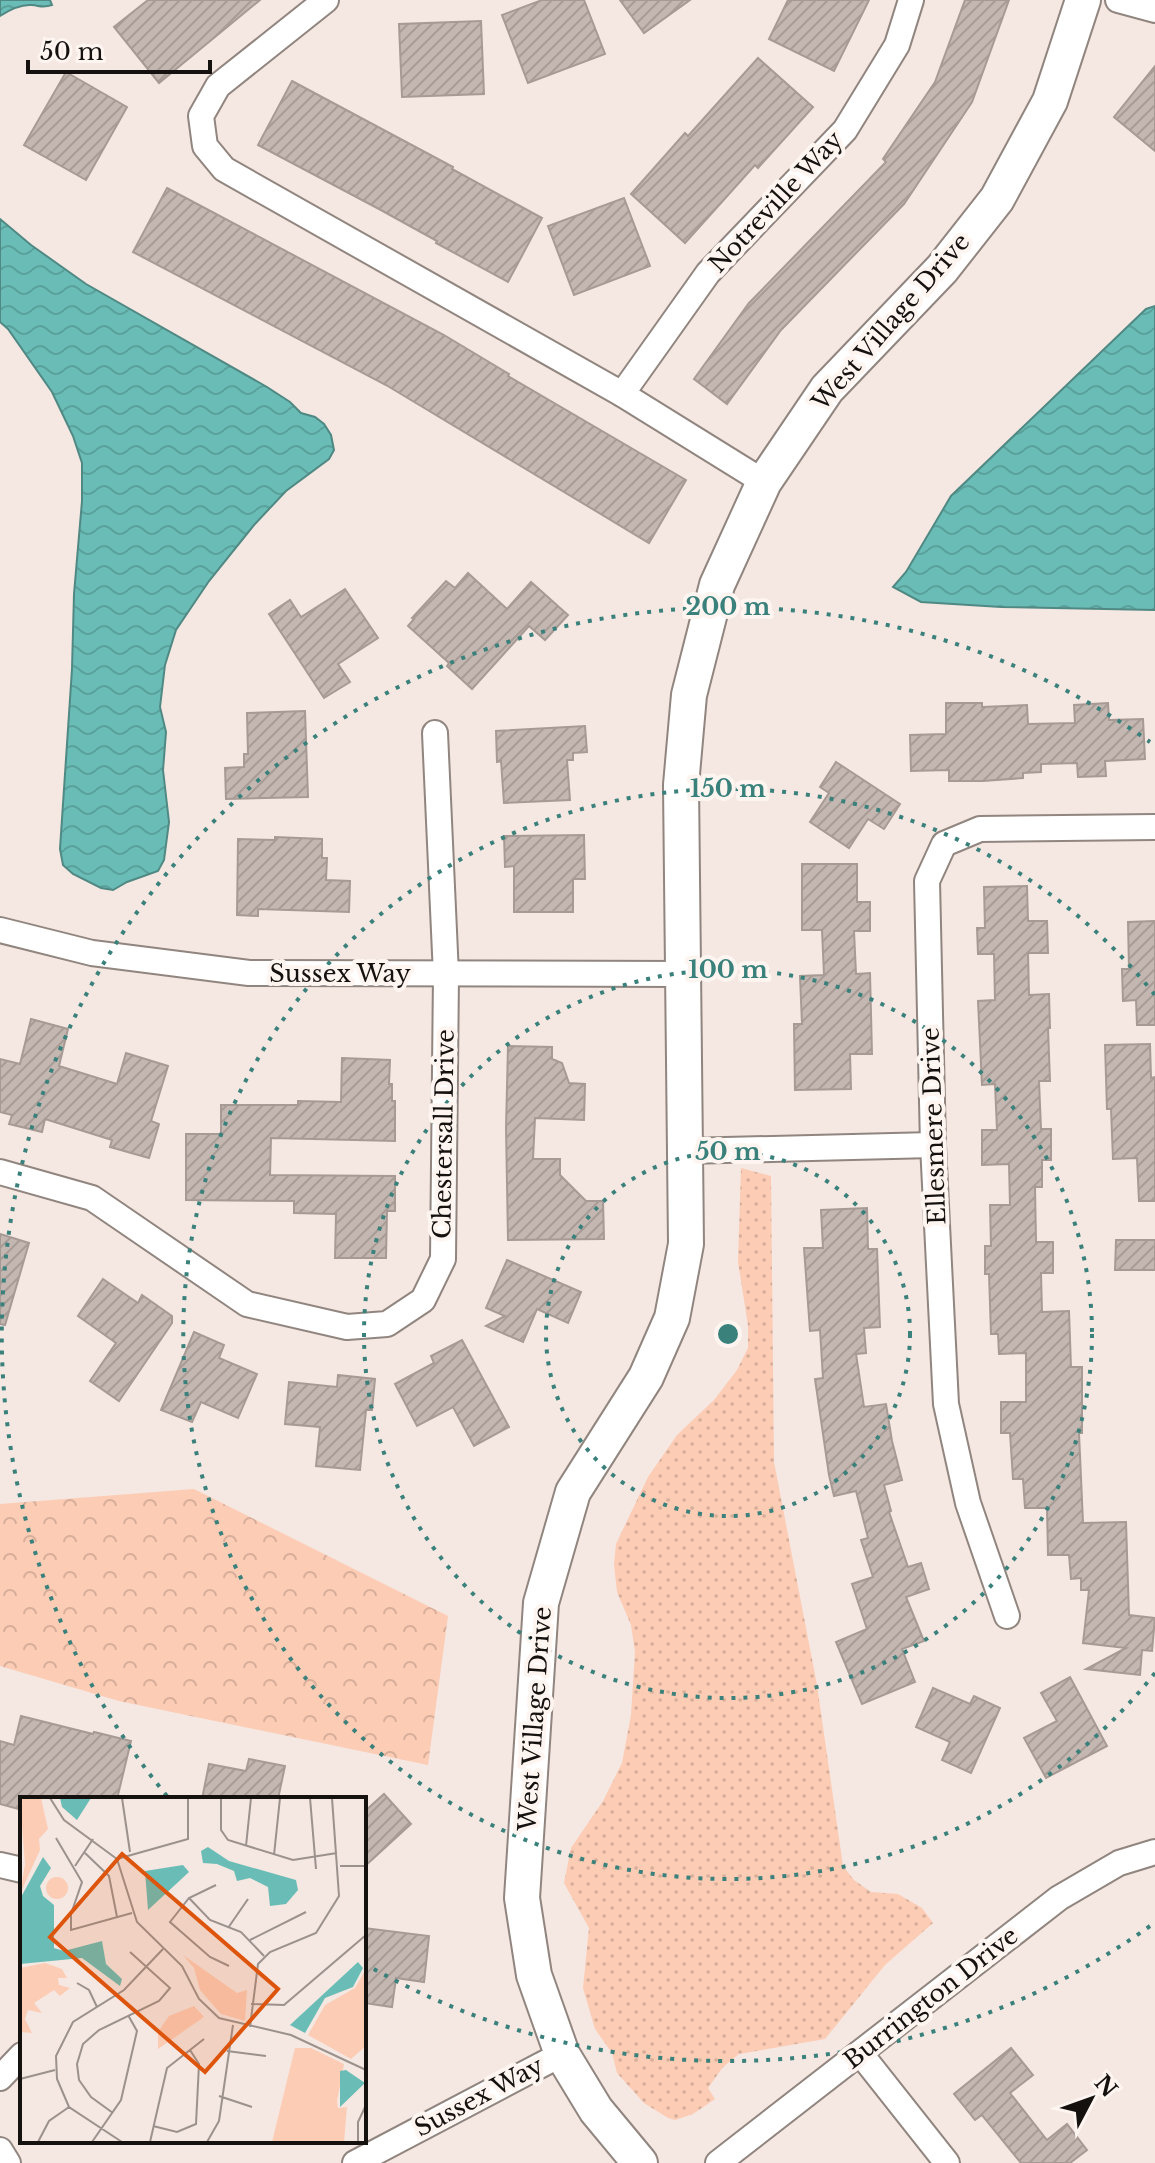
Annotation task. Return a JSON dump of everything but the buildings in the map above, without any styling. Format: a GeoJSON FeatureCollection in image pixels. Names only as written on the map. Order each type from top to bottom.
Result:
{"type":"FeatureCollection","features":[{"type":"Feature","properties":{"kind":"street"},"geometry":{"type":"LineString","coordinates":[[326,0],[218,86],[201,116],[205,146],[224,169],[622,394],[764,482]]}},
{"type":"Feature","properties":{"kind":"street","name":"Notreville Way"},"geometry":{"type":"LineString","coordinates":[[622,394],[708,273],[845,130],[897,45],[911,0]]}},
{"type":"Feature","properties":{"kind":"street","name":"West Village Drive"},"geometry":{"type":"LineString","coordinates":[[640,2163],[596,2110],[562,2054],[534,1975],[522,1898],[541,1603],[573,1492],[646,1377],[672,1318],[686,1244],[681,785],[689,695],[717,585],[764,482],[827,389],[942,269],[997,199],[1050,101],[1083,0]]}},
{"type":"Feature","properties":{"kind":"street"},"geometry":{"type":"LineString","coordinates":[[1118,0],[1155,10]]}},
{"type":"Feature","properties":{"kind":"street","name":"Chestersall Drive"},"geometry":{"type":"LineString","coordinates":[[0,1172],[92,1198],[247,1304],[347,1327],[387,1324],[423,1300],[443,1259],[446,975],[435,733]]}},
{"type":"Feature","properties":{"kind":"street","name":"Ellesmere Drive"},"geometry":{"type":"LineString","coordinates":[[1007,1616],[968,1503],[946,1404],[933,1145],[927,881],[944,844],[980,829],[1155,827]]}},
{"type":"Feature","properties":{"kind":"street","name":"Sussex Way"},"geometry":{"type":"LineString","coordinates":[[0,930],[92,953],[249,973],[683,974]]}},
{"type":"Feature","properties":{"kind":"street"},"geometry":{"type":"LineString","coordinates":[[686,1151],[933,1145]]}},
{"type":"Feature","properties":{"kind":"street","name":"Burrington Drive"},"geometry":{"type":"LineString","coordinates":[[718,2163],[1059,1898],[1119,1863],[1155,1852]]}},
{"type":"Feature","properties":{"kind":"street"},"geometry":{"type":"LineString","coordinates":[[0,1865],[20,1870]]}},
{"type":"Feature","properties":{"kind":"street"},"geometry":{"type":"LineString","coordinates":[[860,2053],[947,2163]]}},
{"type":"Feature","properties":{"kind":"street","name":"Sussex Way"},"geometry":{"type":"LineString","coordinates":[[355,2163],[562,2054]]}},
{"type":"Feature","properties":{"kind":"street"},"geometry":{"type":"LineString","coordinates":[[0,2078],[20,2057]]}},
{"type":"Feature","properties":{"kind":"street"},"geometry":{"type":"LineString","coordinates":[[0,2150],[8,2163]]}},
{"type":"Feature","properties":{"kind":"green space"},"geometry":{"type":"Polygon","coordinates":[[[741,1168],[771,1176],[774,1462],[817,1685],[843,1866],[854,1880],[871,1892],[898,1894],[922,1908],[933,1923],[885,1965],[825,2039],[739,2054],[723,2067],[708,2088],[715,2099],[693,2114],[675,2120],[644,2103],[617,2073],[612,2053],[595,2029],[583,1988],[589,1928],[564,1883],[571,1848],[603,1801],[622,1763],[631,1715],[635,1652],[631,1625],[617,1592],[614,1564],[616,1544],[648,1477],[677,1435],[714,1400],[737,1370],[748,1348],[748,1325],[738,1262],[741,1168]]]}},
{"type":"Feature","properties":{"kind":"green space"},"geometry":{"type":"Polygon","coordinates":[[[194,1489],[448,1616],[428,1765],[119,1701],[0,1666],[0,1504],[194,1489]]]}},
{"type":"Feature","properties":{"kind":"water"},"geometry":{"type":"Polygon","coordinates":[[[0,0],[50,0],[52,5],[23,5],[0,16],[0,0]]]}},
{"type":"Feature","properties":{"kind":"water"},"geometry":{"type":"Polygon","coordinates":[[[0,219],[86,284],[267,387],[301,413],[315,417],[331,435],[334,450],[329,459],[286,491],[254,525],[209,581],[176,630],[165,665],[160,707],[166,732],[163,770],[169,822],[164,860],[158,871],[113,890],[101,888],[73,874],[63,865],[60,849],[82,463],[52,392],[0,322],[0,219]]]}},
{"type":"Feature","properties":{"kind":"water"},"geometry":{"type":"Polygon","coordinates":[[[1155,306],[1155,610],[921,602],[893,587],[906,572],[951,496],[1146,309],[1155,306]]]}}]}
